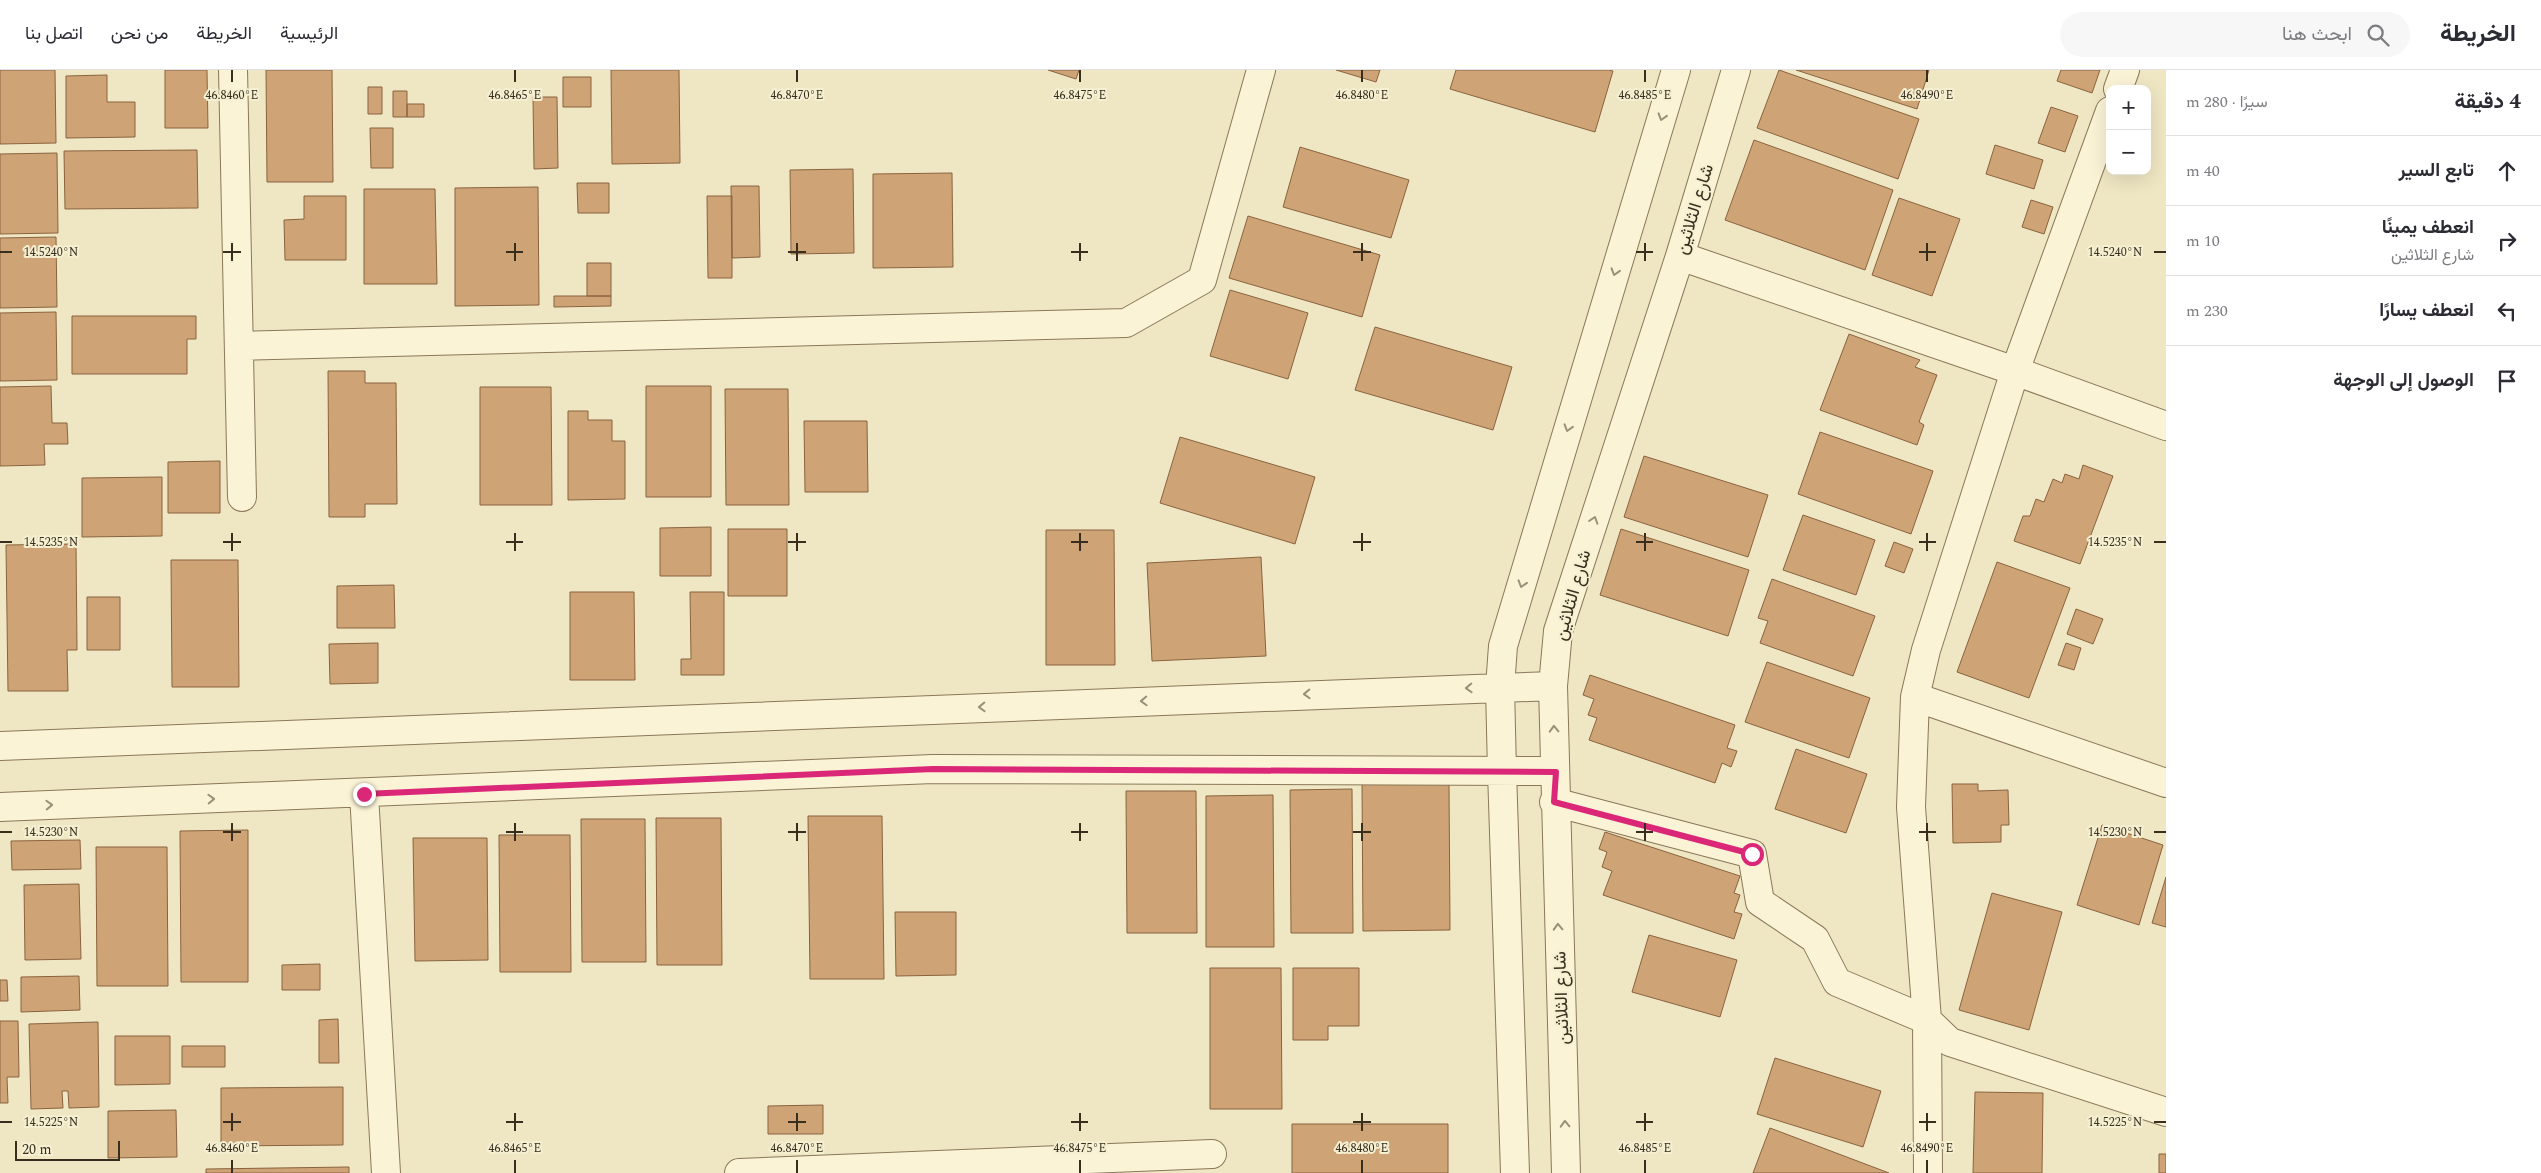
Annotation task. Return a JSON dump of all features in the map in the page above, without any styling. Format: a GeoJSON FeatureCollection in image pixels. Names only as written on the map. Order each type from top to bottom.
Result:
{"type":"FeatureCollection","features":[{"type":"Feature","properties":{"kind":"street"},"geometry":{"type":"LineString","coordinates":[[233,70],[242,496]]}},
{"type":"Feature","properties":{"kind":"street"},"geometry":{"type":"LineString","coordinates":[[239,346],[1126,322],[1202,280],[1261,70]]}},
{"type":"Feature","properties":{"kind":"street"},"geometry":{"type":"LineString","coordinates":[[1515,1173],[1500,687],[1503,646],[1676,70]]}},
{"type":"Feature","properties":{"kind":"street","name":"شارع الثلاثين"},"geometry":{"type":"LineString","coordinates":[[1566,1173],[1554,802],[1556,772],[1553,686],[1558,631],[1680,256],[1736,70]]}},
{"type":"Feature","properties":{"kind":"street"},"geometry":{"type":"LineString","coordinates":[[2119,85],[2125,70]]}},
{"type":"Feature","properties":{"kind":"street"},"geometry":{"type":"LineString","coordinates":[[1928,1173],[1927,1020],[1911,807],[1915,697],[1926,650],[2015,371],[2106,122]]}},
{"type":"Feature","properties":{"kind":"street"},"geometry":{"type":"LineString","coordinates":[[1680,256],[2015,371],[2166,426]]}},
{"type":"Feature","properties":{"kind":"street"},"geometry":{"type":"LineString","coordinates":[[0,746],[1553,686]]}},
{"type":"Feature","properties":{"kind":"street"},"geometry":{"type":"LineString","coordinates":[[1915,697],[2166,783]]}},
{"type":"Feature","properties":{"kind":"street"},"geometry":{"type":"LineString","coordinates":[[0,806],[364,794],[933,769],[1556,772]]}},
{"type":"Feature","properties":{"kind":"street"},"geometry":{"type":"LineString","coordinates":[[364,794],[386,1173]]}},
{"type":"Feature","properties":{"kind":"street"},"geometry":{"type":"LineString","coordinates":[[1554,802],[1752,854],[1760,902],[1815,939],[1837,982],[1927,1020],[1950,1042],[2166,1112]]}},
{"type":"Feature","properties":{"kind":"street"},"geometry":{"type":"LineString","coordinates":[[739,1173],[1069,1166],[1212,1154]]}},
{"type":"Feature","properties":{"kind":"building"},"geometry":{"type":"Polygon","coordinates":[[[0,70],[55,70],[56,143],[0,144],[0,70]]]}},
{"type":"Feature","properties":{"kind":"building"},"geometry":{"type":"Polygon","coordinates":[[[165,70],[207,70],[208,128],[165,128],[165,70]]]}},
{"type":"Feature","properties":{"kind":"building"},"geometry":{"type":"Polygon","coordinates":[[[266,70],[332,70],[333,182],[267,182],[266,70]]]}},
{"type":"Feature","properties":{"kind":"building"},"geometry":{"type":"Polygon","coordinates":[[[611,70],[679,70],[680,163],[612,164],[611,70]]]}},
{"type":"Feature","properties":{"kind":"building"},"geometry":{"type":"Polygon","coordinates":[[[1048,70],[1079,70],[1076,79],[1048,70]]]}},
{"type":"Feature","properties":{"kind":"building"},"geometry":{"type":"Polygon","coordinates":[[[1336,70],[1380,70],[1376,82],[1336,70]]]}},
{"type":"Feature","properties":{"kind":"building"},"geometry":{"type":"Polygon","coordinates":[[[1456,70],[1613,71],[1595,132],[1450,89],[1456,70]]]}},
{"type":"Feature","properties":{"kind":"building"},"geometry":{"type":"Polygon","coordinates":[[[1779,70],[1919,119],[1898,179],[1757,128],[1779,70]]]}},
{"type":"Feature","properties":{"kind":"building"},"geometry":{"type":"Polygon","coordinates":[[[1796,70],[1929,70],[1917,109],[1796,70]]]}},
{"type":"Feature","properties":{"kind":"building"},"geometry":{"type":"Polygon","coordinates":[[[2061,70],[2100,70],[2092,93],[2057,81],[2061,70]]]}},
{"type":"Feature","properties":{"kind":"building"},"geometry":{"type":"Polygon","coordinates":[[[107,75],[107,102],[135,102],[135,137],[66,138],[66,76],[107,75]]]}},
{"type":"Feature","properties":{"kind":"building"},"geometry":{"type":"Polygon","coordinates":[[[563,77],[591,77],[591,107],[563,107],[563,77]]]}},
{"type":"Feature","properties":{"kind":"building"},"geometry":{"type":"Polygon","coordinates":[[[368,87],[382,87],[382,114],[368,114],[368,87]]]}},
{"type":"Feature","properties":{"kind":"building"},"geometry":{"type":"Polygon","coordinates":[[[393,91],[407,91],[407,117],[393,117],[393,91]]]}},
{"type":"Feature","properties":{"kind":"building"},"geometry":{"type":"Polygon","coordinates":[[[533,97],[557,97],[558,168],[534,169],[533,97]]]}},
{"type":"Feature","properties":{"kind":"building"},"geometry":{"type":"Polygon","coordinates":[[[407,104],[424,104],[424,117],[407,117],[407,104]]]}},
{"type":"Feature","properties":{"kind":"building"},"geometry":{"type":"Polygon","coordinates":[[[2051,107],[2078,116],[2065,152],[2038,143],[2051,107]]]}},
{"type":"Feature","properties":{"kind":"building"},"geometry":{"type":"Polygon","coordinates":[[[370,128],[393,128],[393,168],[371,168],[370,128]]]}},
{"type":"Feature","properties":{"kind":"building"},"geometry":{"type":"Polygon","coordinates":[[[1754,140],[1893,190],[1865,270],[1725,220],[1754,140]]]}},
{"type":"Feature","properties":{"kind":"building"},"geometry":{"type":"Polygon","coordinates":[[[1995,145],[2043,160],[2034,189],[1986,174],[1995,145]]]}},
{"type":"Feature","properties":{"kind":"building"},"geometry":{"type":"Polygon","coordinates":[[[1300,147],[1409,180],[1391,238],[1283,207],[1300,147]]]}},
{"type":"Feature","properties":{"kind":"building"},"geometry":{"type":"Polygon","coordinates":[[[197,150],[198,208],[65,209],[64,151],[197,150]]]}},
{"type":"Feature","properties":{"kind":"building"},"geometry":{"type":"Polygon","coordinates":[[[57,153],[58,233],[0,234],[0,154],[57,153]]]}},
{"type":"Feature","properties":{"kind":"building"},"geometry":{"type":"Polygon","coordinates":[[[853,169],[854,253],[791,254],[790,170],[853,169]]]}},
{"type":"Feature","properties":{"kind":"building"},"geometry":{"type":"Polygon","coordinates":[[[952,173],[953,267],[873,268],[873,174],[952,173]]]}},
{"type":"Feature","properties":{"kind":"building"},"geometry":{"type":"Polygon","coordinates":[[[577,183],[609,183],[609,213],[578,213],[577,183]]]}},
{"type":"Feature","properties":{"kind":"building"},"geometry":{"type":"Polygon","coordinates":[[[731,186],[759,186],[760,257],[732,258],[731,186]]]}},
{"type":"Feature","properties":{"kind":"building"},"geometry":{"type":"Polygon","coordinates":[[[538,187],[539,305],[455,306],[455,188],[538,187]]]}},
{"type":"Feature","properties":{"kind":"building"},"geometry":{"type":"Polygon","coordinates":[[[364,189],[435,189],[437,284],[364,284],[364,189]]]}},
{"type":"Feature","properties":{"kind":"building"},"geometry":{"type":"Polygon","coordinates":[[[304,196],[346,196],[346,260],[285,260],[284,220],[304,219],[304,196]]]}},
{"type":"Feature","properties":{"kind":"building"},"geometry":{"type":"Polygon","coordinates":[[[707,196],[732,196],[732,278],[708,278],[707,196]]]}},
{"type":"Feature","properties":{"kind":"building"},"geometry":{"type":"Polygon","coordinates":[[[1899,198],[1960,219],[1932,296],[1872,275],[1899,198]]]}},
{"type":"Feature","properties":{"kind":"building"},"geometry":{"type":"Polygon","coordinates":[[[2031,200],[2053,207],[2044,234],[2022,227],[2031,200]]]}},
{"type":"Feature","properties":{"kind":"building"},"geometry":{"type":"Polygon","coordinates":[[[1248,216],[1380,255],[1362,317],[1229,278],[1248,216]]]}},
{"type":"Feature","properties":{"kind":"building"},"geometry":{"type":"Polygon","coordinates":[[[56,237],[57,307],[0,308],[0,238],[56,237]]]}},
{"type":"Feature","properties":{"kind":"building"},"geometry":{"type":"Polygon","coordinates":[[[587,263],[611,263],[611,296],[587,296],[587,263]]]}},
{"type":"Feature","properties":{"kind":"building"},"geometry":{"type":"Polygon","coordinates":[[[1230,290],[1308,313],[1288,379],[1210,356],[1230,290]]]}},
{"type":"Feature","properties":{"kind":"building"},"geometry":{"type":"Polygon","coordinates":[[[554,296],[611,296],[611,306],[554,307],[554,296]]]}},
{"type":"Feature","properties":{"kind":"building"},"geometry":{"type":"Polygon","coordinates":[[[56,312],[57,380],[0,381],[0,313],[56,312]]]}},
{"type":"Feature","properties":{"kind":"building"},"geometry":{"type":"Polygon","coordinates":[[[72,316],[196,316],[196,339],[187,339],[187,374],[72,374],[72,316]]]}},
{"type":"Feature","properties":{"kind":"building"},"geometry":{"type":"Polygon","coordinates":[[[1375,327],[1512,367],[1493,430],[1355,390],[1375,327]]]}},
{"type":"Feature","properties":{"kind":"building"},"geometry":{"type":"Polygon","coordinates":[[[1849,334],[1920,360],[1915,367],[1937,375],[1919,422],[1924,425],[1917,445],[1820,410],[1849,334]]]}},
{"type":"Feature","properties":{"kind":"building"},"geometry":{"type":"Polygon","coordinates":[[[328,371],[365,371],[365,383],[396,383],[397,504],[365,504],[365,517],[329,517],[328,371]]]}},
{"type":"Feature","properties":{"kind":"building"},"geometry":{"type":"Polygon","coordinates":[[[51,386],[52,423],[67,423],[68,444],[44,444],[45,465],[0,466],[0,387],[51,386]]]}},
{"type":"Feature","properties":{"kind":"building"},"geometry":{"type":"Polygon","coordinates":[[[646,386],[711,386],[711,497],[646,497],[646,386]]]}},
{"type":"Feature","properties":{"kind":"building"},"geometry":{"type":"Polygon","coordinates":[[[480,387],[551,387],[552,505],[480,505],[480,387]]]}},
{"type":"Feature","properties":{"kind":"building"},"geometry":{"type":"Polygon","coordinates":[[[725,389],[788,389],[789,505],[726,505],[725,389]]]}},
{"type":"Feature","properties":{"kind":"building"},"geometry":{"type":"Polygon","coordinates":[[[568,411],[588,411],[588,420],[612,420],[612,441],[625,441],[625,499],[568,500],[568,411]]]}},
{"type":"Feature","properties":{"kind":"building"},"geometry":{"type":"Polygon","coordinates":[[[804,421],[867,421],[868,492],[805,492],[804,421]]]}},
{"type":"Feature","properties":{"kind":"building"},"geometry":{"type":"Polygon","coordinates":[[[1820,432],[1933,471],[1911,534],[1798,494],[1820,432]]]}},
{"type":"Feature","properties":{"kind":"building"},"geometry":{"type":"Polygon","coordinates":[[[1180,437],[1315,477],[1295,544],[1160,503],[1180,437]]]}},
{"type":"Feature","properties":{"kind":"building"},"geometry":{"type":"Polygon","coordinates":[[[1644,456],[1768,495],[1748,557],[1624,517],[1644,456]]]}},
{"type":"Feature","properties":{"kind":"building"},"geometry":{"type":"Polygon","coordinates":[[[220,461],[220,513],[168,513],[168,462],[220,461]]]}},
{"type":"Feature","properties":{"kind":"building"},"geometry":{"type":"Polygon","coordinates":[[[2083,465],[2113,476],[2080,564],[2014,541],[2023,516],[2030,516],[2036,499],[2044,502],[2053,479],[2062,483],[2065,474],[2079,479],[2083,465]]]}},
{"type":"Feature","properties":{"kind":"building"},"geometry":{"type":"Polygon","coordinates":[[[162,477],[162,536],[82,537],[82,478],[162,477]]]}},
{"type":"Feature","properties":{"kind":"building"},"geometry":{"type":"Polygon","coordinates":[[[1803,515],[1875,540],[1856,595],[1783,570],[1803,515]]]}},
{"type":"Feature","properties":{"kind":"building"},"geometry":{"type":"Polygon","coordinates":[[[711,527],[711,576],[660,576],[660,528],[711,527]]]}},
{"type":"Feature","properties":{"kind":"building"},"geometry":{"type":"Polygon","coordinates":[[[728,529],[787,529],[787,596],[728,596],[728,529]]]}},
{"type":"Feature","properties":{"kind":"building"},"geometry":{"type":"Polygon","coordinates":[[[1621,529],[1749,570],[1728,636],[1600,595],[1621,529]]]}},
{"type":"Feature","properties":{"kind":"building"},"geometry":{"type":"Polygon","coordinates":[[[1046,530],[1114,530],[1115,665],[1046,665],[1046,530]]]}},
{"type":"Feature","properties":{"kind":"building"},"geometry":{"type":"Polygon","coordinates":[[[1894,542],[1913,549],[1904,573],[1885,566],[1894,542]]]}},
{"type":"Feature","properties":{"kind":"building"},"geometry":{"type":"Polygon","coordinates":[[[76,544],[77,650],[67,650],[68,691],[8,691],[6,545],[76,544]]]}},
{"type":"Feature","properties":{"kind":"building"},"geometry":{"type":"Polygon","coordinates":[[[1261,557],[1266,656],[1152,661],[1147,563],[1261,557]]]}},
{"type":"Feature","properties":{"kind":"building"},"geometry":{"type":"Polygon","coordinates":[[[171,560],[238,560],[239,687],[172,687],[171,560]]]}},
{"type":"Feature","properties":{"kind":"building"},"geometry":{"type":"Polygon","coordinates":[[[1997,562],[2070,588],[2029,698],[1957,672],[1997,562]]]}},
{"type":"Feature","properties":{"kind":"building"},"geometry":{"type":"Polygon","coordinates":[[[1772,579],[1875,616],[1853,676],[1760,643],[1768,621],[1758,618],[1772,579]]]}},
{"type":"Feature","properties":{"kind":"building"},"geometry":{"type":"Polygon","coordinates":[[[394,585],[395,628],[337,628],[337,586],[394,585]]]}},
{"type":"Feature","properties":{"kind":"building"},"geometry":{"type":"Polygon","coordinates":[[[570,592],[634,592],[635,680],[570,680],[570,592]]]}},
{"type":"Feature","properties":{"kind":"building"},"geometry":{"type":"Polygon","coordinates":[[[690,592],[724,592],[724,675],[681,675],[681,659],[691,659],[690,592]]]}},
{"type":"Feature","properties":{"kind":"building"},"geometry":{"type":"Polygon","coordinates":[[[87,597],[120,597],[120,650],[87,650],[87,597]]]}},
{"type":"Feature","properties":{"kind":"building"},"geometry":{"type":"Polygon","coordinates":[[[2076,609],[2103,619],[2093,644],[2067,634],[2076,609]]]}},
{"type":"Feature","properties":{"kind":"building"},"geometry":{"type":"Polygon","coordinates":[[[378,643],[378,683],[330,684],[329,644],[378,643]]]}},
{"type":"Feature","properties":{"kind":"building"},"geometry":{"type":"Polygon","coordinates":[[[2066,643],[2081,648],[2074,670],[2058,665],[2066,643]]]}},
{"type":"Feature","properties":{"kind":"building"},"geometry":{"type":"Polygon","coordinates":[[[1767,662],[1870,698],[1849,758],[1745,722],[1767,662]]]}},
{"type":"Feature","properties":{"kind":"building"},"geometry":{"type":"Polygon","coordinates":[[[1590,675],[1735,725],[1727,748],[1737,751],[1731,767],[1722,763],[1715,783],[1589,740],[1597,718],[1588,715],[1594,699],[1583,695],[1590,675]]]}},
{"type":"Feature","properties":{"kind":"building"},"geometry":{"type":"Polygon","coordinates":[[[1796,749],[1867,774],[1846,833],[1775,809],[1796,749]]]}},
{"type":"Feature","properties":{"kind":"building"},"geometry":{"type":"Polygon","coordinates":[[[1449,783],[1450,930],[1363,931],[1362,784],[1449,783]]]}},
{"type":"Feature","properties":{"kind":"building"},"geometry":{"type":"Polygon","coordinates":[[[1952,784],[1978,784],[1978,791],[2008,790],[2009,825],[2001,825],[2001,842],[1953,843],[1952,784]]]}},
{"type":"Feature","properties":{"kind":"building"},"geometry":{"type":"Polygon","coordinates":[[[1352,789],[1353,933],[1291,933],[1290,790],[1352,789]]]}},
{"type":"Feature","properties":{"kind":"building"},"geometry":{"type":"Polygon","coordinates":[[[1126,791],[1196,791],[1197,933],[1127,933],[1126,791]]]}},
{"type":"Feature","properties":{"kind":"building"},"geometry":{"type":"Polygon","coordinates":[[[1273,795],[1274,947],[1206,947],[1206,796],[1273,795]]]}},
{"type":"Feature","properties":{"kind":"building"},"geometry":{"type":"Polygon","coordinates":[[[808,816],[882,816],[884,979],[810,979],[808,816]]]}},
{"type":"Feature","properties":{"kind":"building"},"geometry":{"type":"Polygon","coordinates":[[[656,818],[721,818],[722,965],[657,965],[656,818]]]}},
{"type":"Feature","properties":{"kind":"building"},"geometry":{"type":"Polygon","coordinates":[[[581,819],[645,819],[646,962],[582,962],[581,819]]]}},
{"type":"Feature","properties":{"kind":"building"},"geometry":{"type":"Polygon","coordinates":[[[2102,825],[2163,845],[2139,925],[2077,905],[2102,825]]]}},
{"type":"Feature","properties":{"kind":"building"},"geometry":{"type":"Polygon","coordinates":[[[248,830],[248,982],[181,982],[180,831],[248,830]]]}},
{"type":"Feature","properties":{"kind":"building"},"geometry":{"type":"Polygon","coordinates":[[[1605,832],[1740,876],[1734,893],[1740,895],[1734,912],[1742,914],[1734,939],[1603,895],[1612,871],[1602,867],[1607,852],[1599,849],[1605,832]]]}},
{"type":"Feature","properties":{"kind":"building"},"geometry":{"type":"Polygon","coordinates":[[[499,835],[570,835],[571,972],[500,972],[499,835]]]}},
{"type":"Feature","properties":{"kind":"building"},"geometry":{"type":"Polygon","coordinates":[[[413,838],[487,838],[488,960],[415,961],[413,838]]]}},
{"type":"Feature","properties":{"kind":"building"},"geometry":{"type":"Polygon","coordinates":[[[80,840],[81,869],[12,870],[11,841],[80,840]]]}},
{"type":"Feature","properties":{"kind":"building"},"geometry":{"type":"Polygon","coordinates":[[[96,847],[167,847],[168,986],[97,986],[96,847]]]}},
{"type":"Feature","properties":{"kind":"building"},"geometry":{"type":"Polygon","coordinates":[[[2166,877],[2166,927],[2152,923],[2166,877]]]}},
{"type":"Feature","properties":{"kind":"building"},"geometry":{"type":"Polygon","coordinates":[[[79,884],[81,959],[25,960],[24,885],[79,884]]]}},
{"type":"Feature","properties":{"kind":"building"},"geometry":{"type":"Polygon","coordinates":[[[1992,893],[2062,912],[2029,1030],[1959,1010],[1992,893]]]}},
{"type":"Feature","properties":{"kind":"building"},"geometry":{"type":"Polygon","coordinates":[[[895,912],[956,912],[956,975],[896,976],[895,912]]]}},
{"type":"Feature","properties":{"kind":"building"},"geometry":{"type":"Polygon","coordinates":[[[1649,935],[1737,960],[1720,1017],[1632,992],[1649,935]]]}},
{"type":"Feature","properties":{"kind":"building"},"geometry":{"type":"Polygon","coordinates":[[[320,964],[320,990],[282,990],[282,965],[320,964]]]}},
{"type":"Feature","properties":{"kind":"building"},"geometry":{"type":"Polygon","coordinates":[[[1210,968],[1281,968],[1282,1109],[1210,1109],[1210,968]]]}},
{"type":"Feature","properties":{"kind":"building"},"geometry":{"type":"Polygon","coordinates":[[[1293,968],[1359,968],[1359,1026],[1328,1026],[1328,1040],[1293,1040],[1293,968]]]}},
{"type":"Feature","properties":{"kind":"building"},"geometry":{"type":"Polygon","coordinates":[[[79,976],[80,1010],[21,1012],[21,977],[79,976]]]}},
{"type":"Feature","properties":{"kind":"building"},"geometry":{"type":"Polygon","coordinates":[[[0,980],[7,980],[8,1001],[0,1001],[0,980]]]}},
{"type":"Feature","properties":{"kind":"building"},"geometry":{"type":"Polygon","coordinates":[[[338,1019],[339,1063],[319,1063],[319,1020],[338,1019]]]}},
{"type":"Feature","properties":{"kind":"building"},"geometry":{"type":"Polygon","coordinates":[[[0,1021],[18,1021],[19,1077],[7,1077],[8,1103],[0,1103],[0,1021]]]}},
{"type":"Feature","properties":{"kind":"building"},"geometry":{"type":"Polygon","coordinates":[[[98,1022],[99,1107],[69,1108],[68,1091],[62,1091],[63,1108],[31,1109],[29,1024],[98,1022]]]}},
{"type":"Feature","properties":{"kind":"building"},"geometry":{"type":"Polygon","coordinates":[[[115,1036],[170,1036],[170,1084],[115,1085],[115,1036]]]}},
{"type":"Feature","properties":{"kind":"building"},"geometry":{"type":"Polygon","coordinates":[[[182,1046],[225,1046],[225,1067],[182,1067],[182,1046]]]}},
{"type":"Feature","properties":{"kind":"building"},"geometry":{"type":"Polygon","coordinates":[[[1775,1058],[1881,1091],[1863,1147],[1757,1114],[1775,1058]]]}},
{"type":"Feature","properties":{"kind":"building"},"geometry":{"type":"Polygon","coordinates":[[[343,1087],[343,1145],[221,1146],[221,1088],[343,1087]]]}},
{"type":"Feature","properties":{"kind":"building"},"geometry":{"type":"Polygon","coordinates":[[[1975,1092],[2043,1093],[2042,1173],[1973,1173],[1975,1092]]]}},
{"type":"Feature","properties":{"kind":"building"},"geometry":{"type":"Polygon","coordinates":[[[823,1105],[823,1134],[768,1134],[768,1106],[823,1105]]]}},
{"type":"Feature","properties":{"kind":"building"},"geometry":{"type":"Polygon","coordinates":[[[176,1110],[177,1157],[108,1158],[108,1111],[176,1110]]]}},
{"type":"Feature","properties":{"kind":"building"},"geometry":{"type":"Polygon","coordinates":[[[1292,1124],[1448,1124],[1448,1173],[1292,1173],[1292,1124]]]}},
{"type":"Feature","properties":{"kind":"building"},"geometry":{"type":"Polygon","coordinates":[[[1770,1128],[1889,1173],[1753,1173],[1770,1128]]]}},
{"type":"Feature","properties":{"kind":"building"},"geometry":{"type":"Polygon","coordinates":[[[2159,1154],[2166,1154],[2166,1173],[2159,1173],[2159,1154]]]}},
{"type":"Feature","properties":{"kind":"building"},"geometry":{"type":"Polygon","coordinates":[[[349,1167],[349,1173],[206,1173],[206,1169],[349,1167]]]}},
{"type":"Feature","properties":{"kind":"route"},"geometry":{"type":"LineString","coordinates":[[364,794],[933,769],[1556,772],[1554,802],[1752,854]]}}]}
